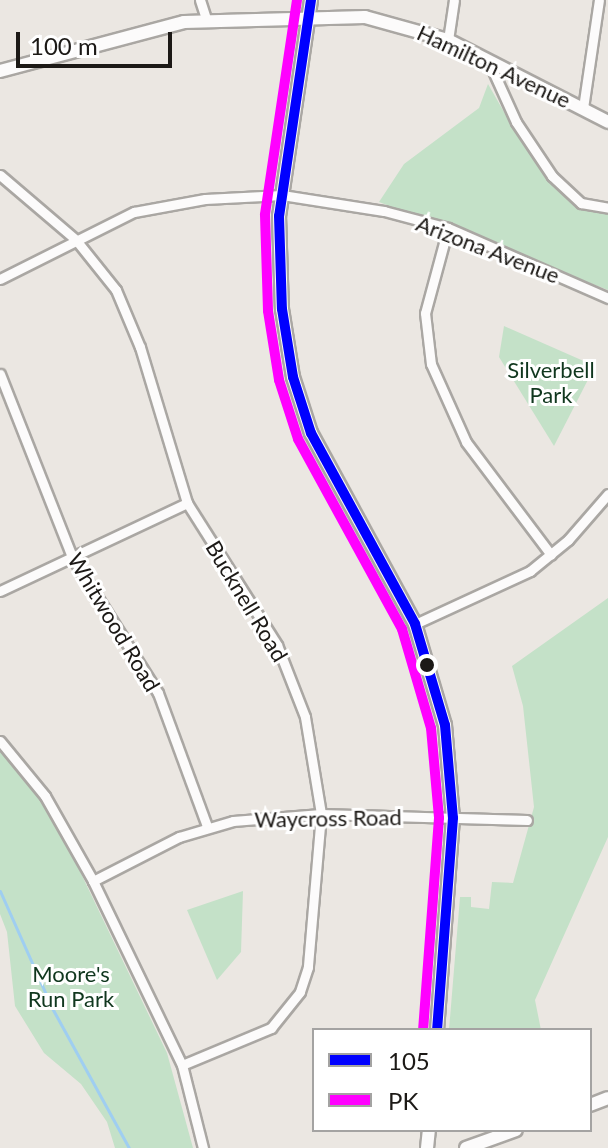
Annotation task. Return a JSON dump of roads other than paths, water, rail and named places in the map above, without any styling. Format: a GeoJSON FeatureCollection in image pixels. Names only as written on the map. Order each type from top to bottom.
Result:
{"type":"FeatureCollection","features":[{"type":"Feature","properties":{"kind":"street"},"geometry":{"type":"LineString","coordinates":[[200,0],[206,19]]}},
{"type":"Feature","properties":{"kind":"street"},"geometry":{"type":"LineString","coordinates":[[311,0],[282,195],[282,309],[302,407],[330,472],[415,624],[445,725],[453,818],[437,1028]]}},
{"type":"Feature","properties":{"kind":"street"},"geometry":{"type":"LineString","coordinates":[[448,40],[454,0]]}},
{"type":"Feature","properties":{"kind":"street"},"geometry":{"type":"LineString","coordinates":[[583,108],[599,0]]}},
{"type":"Feature","properties":{"kind":"street","name":"Hamilton Avenue"},"geometry":{"type":"LineString","coordinates":[[0,71],[140,31],[206,19],[309,17],[390,21],[448,40],[608,122]]}},
{"type":"Feature","properties":{"kind":"street"},"geometry":{"type":"LineString","coordinates":[[488,60],[516,122],[552,176],[581,203],[608,208]]}},
{"type":"Feature","properties":{"kind":"street","name":"Bucknell Road"},"geometry":{"type":"LineString","coordinates":[[0,175],[76,240],[116,290],[129,319],[187,503],[287,666],[305,717],[321,814],[308,967],[294,1005],[256,1037],[182,1065]]}},
{"type":"Feature","properties":{"kind":"street","name":"Arizona Avenue"},"geometry":{"type":"LineString","coordinates":[[0,279],[114,220],[160,206],[282,195],[384,211],[448,228],[608,298]]}},
{"type":"Feature","properties":{"kind":"street"},"geometry":{"type":"LineString","coordinates":[[448,228],[425,313],[431,364],[466,442],[551,555]]}},
{"type":"Feature","properties":{"kind":"street","name":"Whitwood Road"},"geometry":{"type":"LineString","coordinates":[[0,374],[72,557],[158,693],[207,826]]}},
{"type":"Feature","properties":{"kind":"street"},"geometry":{"type":"LineString","coordinates":[[415,624],[518,578],[551,555],[608,494]]}},
{"type":"Feature","properties":{"kind":"street"},"geometry":{"type":"LineString","coordinates":[[0,591],[187,503]]}},
{"type":"Feature","properties":{"kind":"street"},"geometry":{"type":"LineString","coordinates":[[0,741],[45,796],[93,881],[182,1065],[203,1148]]}},
{"type":"Feature","properties":{"kind":"street","name":"Waycross Road"},"geometry":{"type":"LineString","coordinates":[[93,881],[207,826],[321,814],[527,820]]}},
{"type":"Feature","properties":{"kind":"street"},"geometry":{"type":"LineString","coordinates":[[466,1148],[510,1132]]}},
{"type":"Feature","properties":{"kind":"waterway"},"geometry":{"type":"LineString","coordinates":[[0,891],[52,1008],[129,1148]]}},
{"type":"Feature","properties":{"kind":"park label","name":"Silverbell Park"},"geometry":{"type":"Point","coordinates":[551,382]}},
{"type":"Feature","properties":{"kind":"park label","name":"Moore's Run Park"},"geometry":{"type":"Point","coordinates":[71,986]}}]}
